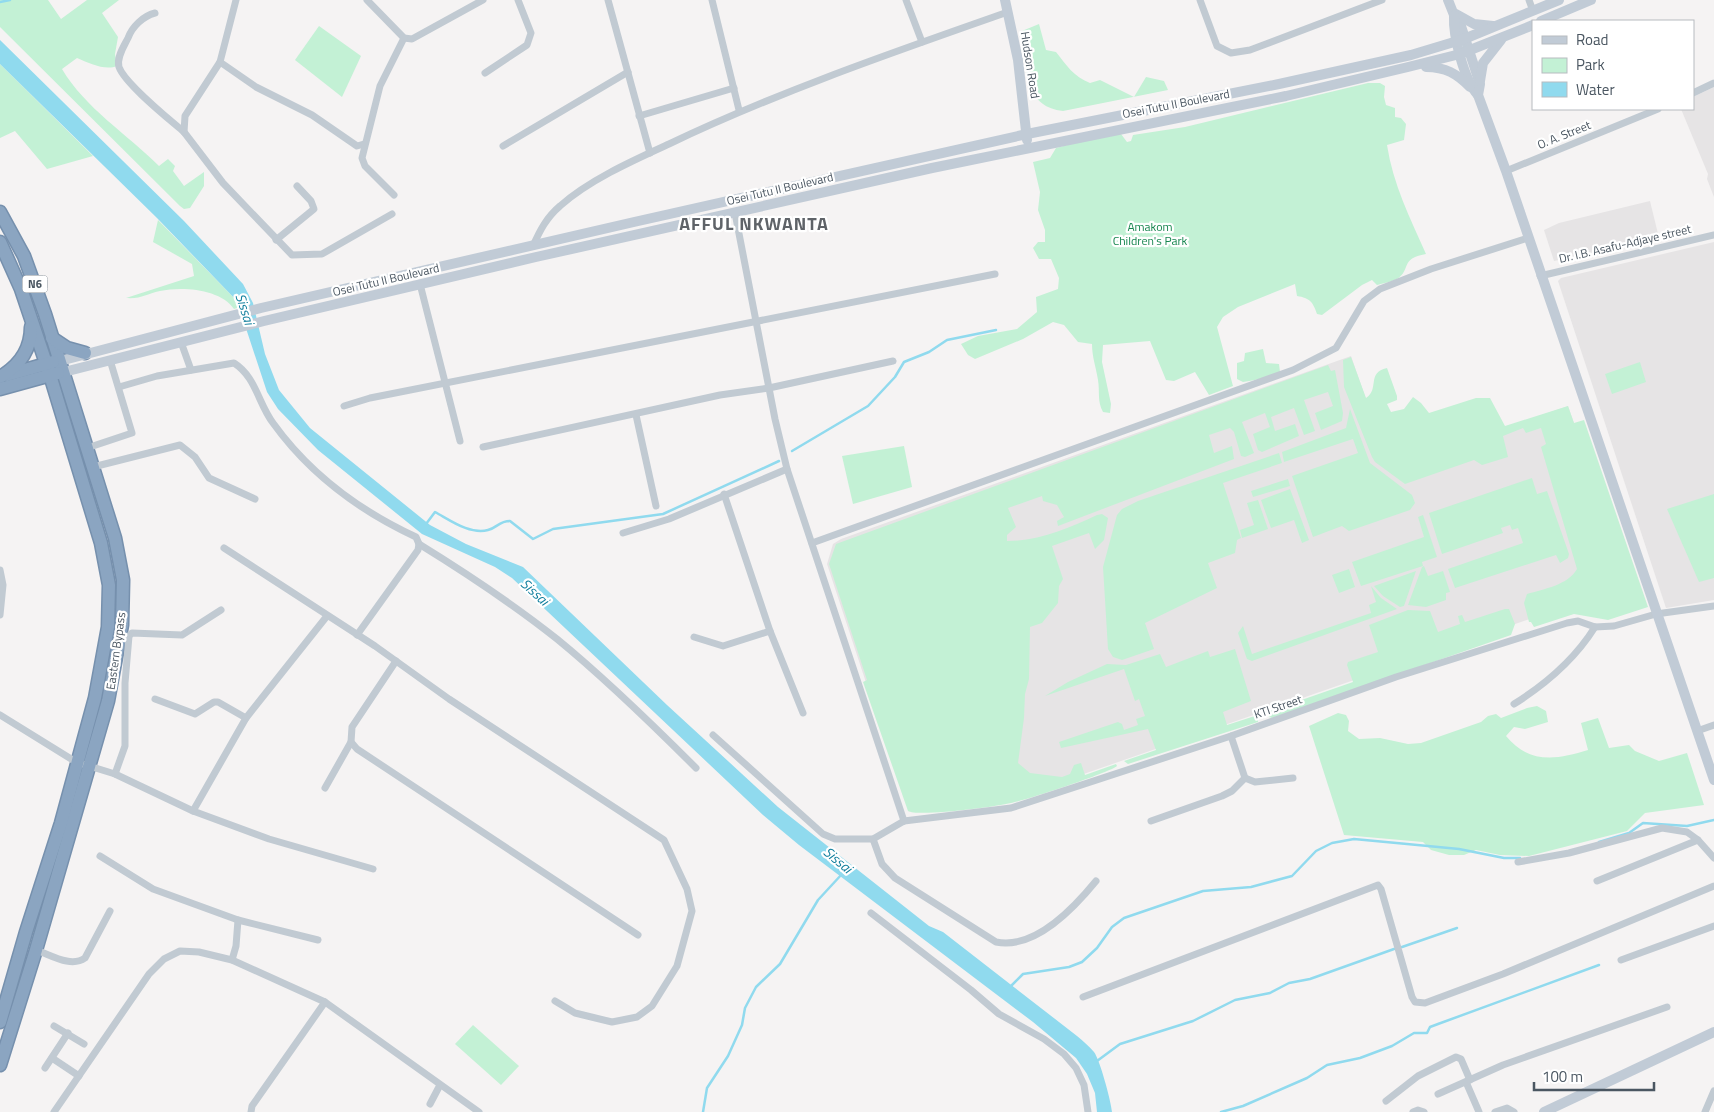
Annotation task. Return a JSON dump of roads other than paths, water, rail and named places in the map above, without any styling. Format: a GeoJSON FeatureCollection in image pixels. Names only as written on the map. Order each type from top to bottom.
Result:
{"type":"FeatureCollection","features":[{"type":"Feature","properties":{"kind":"highway","name":"Eastern Bypass"},"geometry":{"type":"LineString","coordinates":[[0,212],[30,272],[62,366],[115,538],[123,580],[122,624],[108,701],[36,950],[0,1065]]}},
{"type":"Feature","properties":{"kind":"highway","name":"Eastern Bypass"},"geometry":{"type":"LineString","coordinates":[[0,242],[21,289],[48,370],[102,544],[109,585],[108,627],[95,698],[61,822],[0,1022]]}},
{"type":"Feature","properties":{"kind":"highway"},"geometry":{"type":"LineString","coordinates":[[0,377],[18,364],[24,355],[29,345],[31,322]]}},
{"type":"Feature","properties":{"kind":"highway"},"geometry":{"type":"LineString","coordinates":[[52,338],[67,348],[85,353]]}},
{"type":"Feature","properties":{"kind":"highway","name":"Osei Tutu II Boulevard"},"geometry":{"type":"LineString","coordinates":[[0,389],[62,366]]}},
{"type":"Feature","properties":{"kind":"highway","name":"Osei Tutu II Boulevard"},"geometry":{"type":"LineString","coordinates":[[0,377],[48,370]]}},
{"type":"Feature","properties":{"kind":"main road","name":"Hudson Road"},"geometry":{"type":"LineString","coordinates":[[1005,0],[1018,60],[1028,148]]}},
{"type":"Feature","properties":{"kind":"main road"},"geometry":{"type":"LineString","coordinates":[[1448,0],[1453,13],[1460,23],[1461,40],[1476,89],[1506,171],[1540,276],[1714,780]]}},
{"type":"Feature","properties":{"kind":"main road","name":"Osei Tutu II Boulevard"},"geometry":{"type":"LineString","coordinates":[[62,366],[85,353],[261,308],[1027,134],[1279,84],[1411,55],[1461,40],[1559,0]]}},
{"type":"Feature","properties":{"kind":"main road"},"geometry":{"type":"LineString","coordinates":[[1543,20],[1591,0]]}},
{"type":"Feature","properties":{"kind":"main road"},"geometry":{"type":"LineString","coordinates":[[1453,13],[1474,24],[1496,26]]}},
{"type":"Feature","properties":{"kind":"main road","name":"Osei Tutu II Boulevard"},"geometry":{"type":"LineString","coordinates":[[62,366],[110,360],[420,284],[1028,148],[1286,96],[1464,52],[1532,25]]}},
{"type":"Feature","properties":{"kind":"main road"},"geometry":{"type":"LineString","coordinates":[[1476,89],[1483,63],[1490,51],[1504,37]]}},
{"type":"Feature","properties":{"kind":"main road"},"geometry":{"type":"LineString","coordinates":[[1408,67],[1445,68],[1476,89]]}},
{"type":"Feature","properties":{"kind":"main road"},"geometry":{"type":"LineString","coordinates":[[1544,1112],[1714,1032]]}},
{"type":"Feature","properties":{"kind":"street"},"geometry":{"type":"LineString","coordinates":[[184,132],[185,116],[220,62],[236,0]]}},
{"type":"Feature","properties":{"kind":"street"},"geometry":{"type":"LineString","coordinates":[[367,0],[404,38],[416,38],[483,0]]}},
{"type":"Feature","properties":{"kind":"street"},"geometry":{"type":"LineString","coordinates":[[485,73],[527,45],[531,33],[518,0]]}},
{"type":"Feature","properties":{"kind":"street"},"geometry":{"type":"LineString","coordinates":[[608,0],[650,153]]}},
{"type":"Feature","properties":{"kind":"street"},"geometry":{"type":"LineString","coordinates":[[712,0],[740,110]]}},
{"type":"Feature","properties":{"kind":"street"},"geometry":{"type":"LineString","coordinates":[[906,0],[922,42]]}},
{"type":"Feature","properties":{"kind":"street"},"geometry":{"type":"LineString","coordinates":[[1200,0],[1217,46],[1231,54],[1240,53],[1382,0]]}},
{"type":"Feature","properties":{"kind":"street"},"geometry":{"type":"LineString","coordinates":[[1529,0],[1533,11]]}},
{"type":"Feature","properties":{"kind":"street"},"geometry":{"type":"LineString","coordinates":[[155,12],[144,18],[130,33],[118,66],[126,80],[184,132],[223,183],[292,255],[322,254],[392,214]]}},
{"type":"Feature","properties":{"kind":"street"},"geometry":{"type":"LineString","coordinates":[[533,246],[541,228],[562,204],[583,190],[650,153],[740,110],[1008,12]]}},
{"type":"Feature","properties":{"kind":"street"},"geometry":{"type":"LineString","coordinates":[[394,194],[364,166],[362,158],[380,86],[404,38]]}},
{"type":"Feature","properties":{"kind":"street"},"geometry":{"type":"LineString","coordinates":[[220,62],[256,87],[312,115],[357,146],[364,144]]}},
{"type":"Feature","properties":{"kind":"street"},"geometry":{"type":"LineString","coordinates":[[503,146],[628,72]]}},
{"type":"Feature","properties":{"kind":"street"},"geometry":{"type":"LineString","coordinates":[[1694,93],[1714,83]]}},
{"type":"Feature","properties":{"kind":"street"},"geometry":{"type":"LineString","coordinates":[[639,116],[734,88]]}},
{"type":"Feature","properties":{"kind":"street","name":"O. A. Street"},"geometry":{"type":"LineString","coordinates":[[1506,171],[1656,110]]}},
{"type":"Feature","properties":{"kind":"street"},"geometry":{"type":"LineString","coordinates":[[276,240],[314,209],[311,201],[297,186]]}},
{"type":"Feature","properties":{"kind":"street"},"geometry":{"type":"LineString","coordinates":[[713,735],[823,834],[835,839],[873,839],[904,820],[787,469],[769,388],[735,213]]}},
{"type":"Feature","properties":{"kind":"street","name":"Dr. I.B. Asafu-Adjaye street"},"geometry":{"type":"LineString","coordinates":[[1540,276],[1714,235]]}},
{"type":"Feature","properties":{"kind":"street"},"geometry":{"type":"LineString","coordinates":[[812,543],[1293,370],[1336,348],[1364,301],[1380,289],[1431,269],[1528,238]]}},
{"type":"Feature","properties":{"kind":"street"},"geometry":{"type":"LineString","coordinates":[[344,406],[370,398],[995,274]]}},
{"type":"Feature","properties":{"kind":"street"},"geometry":{"type":"LineString","coordinates":[[420,284],[460,441]]}},
{"type":"Feature","properties":{"kind":"street"},"geometry":{"type":"LineString","coordinates":[[181,342],[191,370]]}},
{"type":"Feature","properties":{"kind":"street"},"geometry":{"type":"LineString","coordinates":[[87,448],[132,433],[110,360]]}},
{"type":"Feature","properties":{"kind":"street"},"geometry":{"type":"LineString","coordinates":[[483,447],[636,415],[720,395],[769,388],[893,361]]}},
{"type":"Feature","properties":{"kind":"street"},"geometry":{"type":"LineString","coordinates":[[119,387],[191,370],[234,363],[244,369],[272,423],[323,479],[337,490],[416,537],[419,544],[418,550],[357,635]]}},
{"type":"Feature","properties":{"kind":"street"},"geometry":{"type":"LineString","coordinates":[[636,415],[656,506]]}},
{"type":"Feature","properties":{"kind":"street"},"geometry":{"type":"LineString","coordinates":[[93,468],[180,445],[195,457],[208,478],[255,499]]}},
{"type":"Feature","properties":{"kind":"street"},"geometry":{"type":"LineString","coordinates":[[623,533],[669,519],[724,494],[787,469]]}},
{"type":"Feature","properties":{"kind":"street"},"geometry":{"type":"LineString","coordinates":[[724,494],[770,631],[803,713]]}},
{"type":"Feature","properties":{"kind":"street"},"geometry":{"type":"LineString","coordinates":[[419,544],[480,582],[556,638],[637,710],[696,768]]}},
{"type":"Feature","properties":{"kind":"street"},"geometry":{"type":"LineString","coordinates":[[224,548],[396,661],[449,699],[661,837],[687,889],[692,911],[677,966],[652,1006],[643,1013],[622,1022],[612,1022],[575,1013],[555,1001]]}},
{"type":"Feature","properties":{"kind":"street"},"geometry":{"type":"LineString","coordinates":[[0,570],[3,593],[0,615]]}},
{"type":"Feature","properties":{"kind":"street","name":"KTI Street"},"geometry":{"type":"LineString","coordinates":[[904,820],[1011,808],[1231,736],[1521,636],[1578,622],[1595,627],[1614,626],[1656,614],[1714,606]]}},
{"type":"Feature","properties":{"kind":"street"},"geometry":{"type":"LineString","coordinates":[[115,774],[125,746],[125,683],[129,636],[132,633],[182,635],[221,610]]}},
{"type":"Feature","properties":{"kind":"street"},"geometry":{"type":"LineString","coordinates":[[193,811],[246,718],[327,616]]}},
{"type":"Feature","properties":{"kind":"street"},"geometry":{"type":"LineString","coordinates":[[1514,704],[1539,688],[1559,670],[1586,641],[1595,627]]}},
{"type":"Feature","properties":{"kind":"street"},"geometry":{"type":"LineString","coordinates":[[694,636],[723,646],[770,631]]}},
{"type":"Feature","properties":{"kind":"street"},"geometry":{"type":"LineString","coordinates":[[325,788],[351,742],[352,728],[396,661]]}},
{"type":"Feature","properties":{"kind":"street"},"geometry":{"type":"LineString","coordinates":[[155,699],[195,714],[214,702],[218,702],[246,718]]}},
{"type":"Feature","properties":{"kind":"street"},"geometry":{"type":"LineString","coordinates":[[0,715],[76,762],[115,774],[193,811],[278,842],[373,869]]}},
{"type":"Feature","properties":{"kind":"street"},"geometry":{"type":"LineString","coordinates":[[1697,731],[1714,725]]}},
{"type":"Feature","properties":{"kind":"street"},"geometry":{"type":"LineString","coordinates":[[1231,736],[1245,778],[1254,782],[1293,778]]}},
{"type":"Feature","properties":{"kind":"street"},"geometry":{"type":"LineString","coordinates":[[351,742],[357,749],[638,935]]}},
{"type":"Feature","properties":{"kind":"street"},"geometry":{"type":"LineString","coordinates":[[1151,821],[1222,796],[1232,791],[1245,778]]}},
{"type":"Feature","properties":{"kind":"street"},"geometry":{"type":"LineString","coordinates":[[1518,862],[1569,853],[1662,828],[1687,832],[1698,840],[1714,858]]}},
{"type":"Feature","properties":{"kind":"street"},"geometry":{"type":"LineString","coordinates":[[873,839],[882,864],[895,878],[996,942],[1007,944],[1046,929],[1075,907],[1096,881]]}},
{"type":"Feature","properties":{"kind":"street"},"geometry":{"type":"LineString","coordinates":[[1597,881],[1698,840]]}},
{"type":"Feature","properties":{"kind":"street"},"geometry":{"type":"LineString","coordinates":[[100,856],[153,889],[238,920],[318,940]]}},
{"type":"Feature","properties":{"kind":"street"},"geometry":{"type":"LineString","coordinates":[[1083,997],[1378,885],[1381,888],[1412,996],[1415,1002],[1425,1003],[1494,977],[1714,886]]}},
{"type":"Feature","properties":{"kind":"street"},"geometry":{"type":"LineString","coordinates":[[36,950],[73,963],[80,962],[85,958],[110,911]]}},
{"type":"Feature","properties":{"kind":"street"},"geometry":{"type":"LineString","coordinates":[[871,913],[999,1014],[1044,1038],[1064,1054],[1076,1068],[1084,1085],[1088,1112]]}},
{"type":"Feature","properties":{"kind":"street"},"geometry":{"type":"LineString","coordinates":[[232,960],[236,946],[238,920]]}},
{"type":"Feature","properties":{"kind":"street"},"geometry":{"type":"LineString","coordinates":[[1621,960],[1714,926]]}},
{"type":"Feature","properties":{"kind":"street"},"geometry":{"type":"LineString","coordinates":[[54,1112],[149,974],[164,959],[180,951],[200,952],[232,960],[325,1002],[479,1112]]}},
{"type":"Feature","properties":{"kind":"street"},"geometry":{"type":"LineString","coordinates":[[251,1112],[252,1106],[325,1002]]}},
{"type":"Feature","properties":{"kind":"street"},"geometry":{"type":"LineString","coordinates":[[1438,1094],[1503,1065],[1667,1007]]}},
{"type":"Feature","properties":{"kind":"street"},"geometry":{"type":"LineString","coordinates":[[54,1026],[84,1044]]}},
{"type":"Feature","properties":{"kind":"street"},"geometry":{"type":"LineString","coordinates":[[45,1068],[68,1033]]}},
{"type":"Feature","properties":{"kind":"street"},"geometry":{"type":"LineString","coordinates":[[1386,1101],[1418,1076],[1456,1057],[1461,1059],[1479,1112]]}},
{"type":"Feature","properties":{"kind":"street"},"geometry":{"type":"LineString","coordinates":[[52,1058],[79,1076]]}},
{"type":"Feature","properties":{"kind":"street"},"geometry":{"type":"LineString","coordinates":[[430,1104],[440,1085]]}},
{"type":"Feature","properties":{"kind":"street"},"geometry":{"type":"LineString","coordinates":[[1705,1112],[1714,1091]]}},
{"type":"Feature","properties":{"kind":"street"},"geometry":{"type":"LineString","coordinates":[[1495,1112],[1507,1108],[1514,1112]]}},
{"type":"Feature","properties":{"kind":"street"},"geometry":{"type":"LineString","coordinates":[[1413,1112],[1418,1110],[1424,1112]]}},
{"type":"Feature","properties":{"kind":"water","name":"Sissai"},"geometry":{"type":"Polygon","coordinates":[[[0,40],[184,221],[243,284],[253,303],[265,354],[279,390],[310,428],[430,525],[466,544],[523,567],[667,705],[778,807],[929,926],[943,932],[1081,1040],[1096,1056],[1105,1081],[1112,1112],[1097,1112],[1095,1093],[1087,1074],[1076,1058],[1033,1022],[799,845],[763,815],[512,578],[495,567],[422,534],[318,450],[278,409],[267,392],[237,301],[157,218],[0,64],[0,40]]]}},
{"type":"Feature","properties":{"kind":"waterway"},"geometry":{"type":"LineString","coordinates":[[0,2],[10,0]]}},
{"type":"Feature","properties":{"kind":"waterway"},"geometry":{"type":"LineString","coordinates":[[792,451],[868,406],[895,377],[904,362],[929,352],[947,340],[996,330]]}},
{"type":"Feature","properties":{"kind":"waterway"},"geometry":{"type":"LineString","coordinates":[[426,524],[435,512],[467,529],[481,531],[510,521],[533,539],[553,529],[663,514],[779,461]]}},
{"type":"Feature","properties":{"kind":"waterway"},"geometry":{"type":"LineString","coordinates":[[1599,842],[1629,833],[1643,823],[1687,826],[1714,820]]}},
{"type":"Feature","properties":{"kind":"waterway"},"geometry":{"type":"LineString","coordinates":[[1010,987],[1023,974],[1069,967],[1082,962],[1097,948],[1112,927],[1124,918],[1203,891],[1251,887],[1292,876],[1316,851],[1332,843],[1354,839],[1459,849],[1504,858],[1520,858]]}},
{"type":"Feature","properties":{"kind":"waterway","name":"Sissai"},"geometry":{"type":"LineString","coordinates":[[703,1112],[707,1088],[728,1056],[742,1025],[745,1008],[756,987],[780,964],[818,900],[842,874]]}},
{"type":"Feature","properties":{"kind":"waterway"},"geometry":{"type":"LineString","coordinates":[[1402,947],[1457,928]]}},
{"type":"Feature","properties":{"kind":"waterway"},"geometry":{"type":"LineString","coordinates":[[1097,1061],[1120,1044],[1193,1021],[1235,1000],[1270,993],[1289,983],[1310,979],[1394,949]]}},
{"type":"Feature","properties":{"kind":"waterway"},"geometry":{"type":"LineString","coordinates":[[1221,1112],[1243,1106],[1307,1078],[1327,1065],[1360,1058],[1392,1046],[1414,1033],[1427,1033],[1430,1027],[1599,965]]}},
{"type":"Feature","properties":{"kind":"district","name":"AFFUL NKWANTA"},"geometry":{"type":"Point","coordinates":[754,224]}},
{"type":"Feature","properties":{"kind":"park label","name":"Amakom Children's Park"},"geometry":{"type":"Point","coordinates":[1150,234]}}]}
